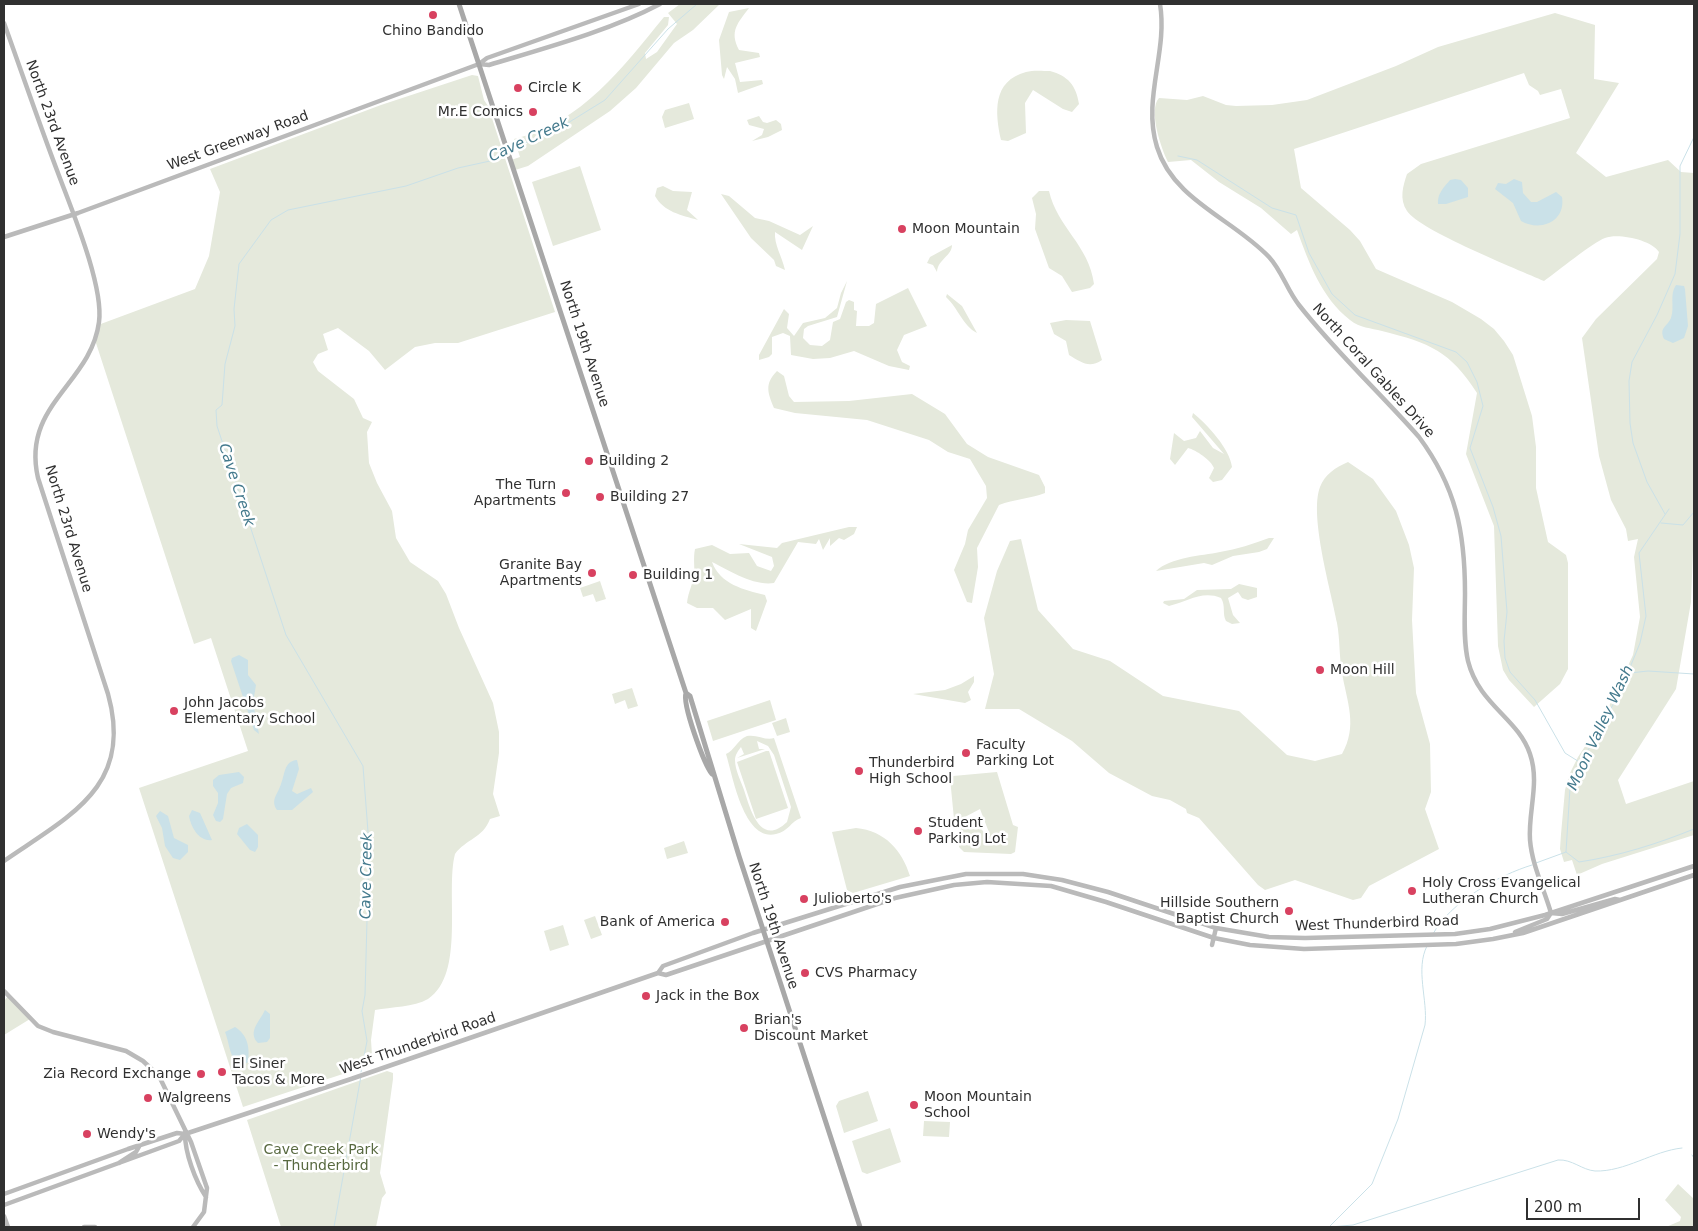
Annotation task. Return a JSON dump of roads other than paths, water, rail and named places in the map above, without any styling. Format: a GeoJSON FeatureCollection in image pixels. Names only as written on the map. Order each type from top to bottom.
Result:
{"type":"FeatureCollection","features":[{"type":"Feature","properties":{"kind":"main road","name":"North 19th Avenue"},"geometry":{"type":"LineString","coordinates":[[459,4],[686,693],[690,696],[713,775],[860,1227]]}},
{"type":"Feature","properties":{"kind":"main road","name":"West Greenway Road"},"geometry":{"type":"LineString","coordinates":[[4,238],[73,215],[479,64],[487,58],[639,4]]}},
{"type":"Feature","properties":{"kind":"main road","name":"West Greenway Road"},"geometry":{"type":"LineString","coordinates":[[479,64],[489,66],[636,16],[660,4]]}},
{"type":"Feature","properties":{"kind":"main road","name":"North Coral Gables Drive"},"geometry":{"type":"LineString","coordinates":[[1160,4],[1162,30],[1151,112],[1157,148],[1163,162],[1175,180],[1271,260],[1298,304],[1420,437],[1445,477],[1456,507],[1463,541],[1468,659],[1471,671],[1483,694],[1522,737],[1531,757],[1535,780],[1530,842],[1551,913]]}},
{"type":"Feature","properties":{"kind":"main road","name":"North 23rd Avenue"},"geometry":{"type":"LineString","coordinates":[[4,23],[73,215],[98,295],[99,320],[95,340],[87,356],[42,421],[36,441],[35,461],[38,478],[108,694],[113,713],[114,739],[104,777],[85,803],[4,861]]}},
{"type":"Feature","properties":{"kind":"main road","name":"West Thunderbird Road"},"geometry":{"type":"LineString","coordinates":[[658,973],[662,966],[763,930],[911,884],[966,874],[1010,874],[1082,884],[1216,928],[1286,938],[1438,934],[1490,929],[1551,913],[1694,866]]}},
{"type":"Feature","properties":{"kind":"main road","name":"West Thunderbird Road"},"geometry":{"type":"LineString","coordinates":[[4,1194],[140,1145],[176,1134],[186,1134],[351,1080],[658,973],[666,974],[836,917],[927,889],[987,882],[1051,886],[1072,891],[1214,938],[1250,945],[1286,948],[1422,945],[1476,942],[1510,936],[1694,876]]}},
{"type":"Feature","properties":{"kind":"main road"},"geometry":{"type":"LineString","coordinates":[[1510,936],[1547,919],[1551,913],[1562,914],[1615,898],[1622,901]]}},
{"type":"Feature","properties":{"kind":"main road"},"geometry":{"type":"LineString","coordinates":[[833,908],[836,917]]}},
{"type":"Feature","properties":{"kind":"main road"},"geometry":{"type":"LineString","coordinates":[[1212,945],[1216,928]]}},
{"type":"Feature","properties":{"kind":"main road"},"geometry":{"type":"LineString","coordinates":[[1407,935],[1407,945]]}},
{"type":"Feature","properties":{"kind":"main road"},"geometry":{"type":"LineString","coordinates":[[4,991],[30,1019],[45,1030],[114,1046],[143,1061],[162,1080],[191,1142],[207,1188],[204,1212],[194,1227]]}},
{"type":"Feature","properties":{"kind":"main road","name":"West Thunderbird Road"},"geometry":{"type":"LineString","coordinates":[[4,1205],[179,1141],[186,1134]]}},
{"type":"Feature","properties":{"kind":"main road"},"geometry":{"type":"LineString","coordinates":[[118,1164],[124,1157],[136,1152],[140,1145]]}},
{"type":"Feature","properties":{"kind":"main road"},"geometry":{"type":"LineString","coordinates":[[4,1216],[8,1227]]}},
{"type":"Feature","properties":{"kind":"main road"},"geometry":{"type":"LineString","coordinates":[[84,1227],[95,1227]]}},
{"type":"Feature","properties":{"kind":"water"},"geometry":{"type":"Polygon","coordinates":[[[1514,179],[1522,182],[1523,193],[1531,202],[1537,202],[1556,192],[1562,197],[1560,213],[1556,218],[1543,225],[1528,224],[1521,221],[1513,203],[1495,189],[1498,183],[1506,184],[1514,179]]]}},
{"type":"Feature","properties":{"kind":"water"},"geometry":{"type":"Polygon","coordinates":[[[1450,180],[1461,180],[1468,188],[1468,197],[1446,204],[1438,204],[1443,188],[1450,180]]]}},
{"type":"Feature","properties":{"kind":"water"},"geometry":{"type":"Polygon","coordinates":[[[1676,285],[1684,286],[1685,289],[1688,326],[1684,338],[1673,343],[1664,339],[1662,332],[1671,318],[1673,293],[1676,285]]]}},
{"type":"Feature","properties":{"kind":"water"},"geometry":{"type":"Polygon","coordinates":[[[239,655],[248,660],[248,675],[256,685],[253,703],[259,734],[254,730],[231,661],[232,658],[239,655]]]}},
{"type":"Feature","properties":{"kind":"water"},"geometry":{"type":"Polygon","coordinates":[[[297,760],[299,769],[292,791],[297,794],[311,788],[313,792],[292,810],[277,810],[274,800],[287,765],[297,760]]]}},
{"type":"Feature","properties":{"kind":"water"},"geometry":{"type":"Polygon","coordinates":[[[239,772],[244,777],[243,783],[231,788],[227,794],[223,819],[220,822],[216,821],[213,815],[218,803],[218,793],[213,786],[213,780],[219,775],[239,772]]]}},
{"type":"Feature","properties":{"kind":"water"},"geometry":{"type":"Polygon","coordinates":[[[192,810],[200,813],[212,840],[203,839],[196,833],[189,816],[192,810]]]}},
{"type":"Feature","properties":{"kind":"water"},"geometry":{"type":"Polygon","coordinates":[[[160,811],[168,816],[174,838],[188,845],[188,852],[180,860],[173,858],[165,846],[162,828],[156,816],[160,811]]]}},
{"type":"Feature","properties":{"kind":"water"},"geometry":{"type":"Polygon","coordinates":[[[247,824],[258,835],[258,847],[255,852],[250,850],[237,834],[239,828],[247,824]]]}},
{"type":"Feature","properties":{"kind":"water"},"geometry":{"type":"Polygon","coordinates":[[[265,1010],[270,1014],[270,1038],[267,1042],[258,1043],[255,1039],[254,1031],[265,1010]]]}},
{"type":"Feature","properties":{"kind":"water"},"geometry":{"type":"Polygon","coordinates":[[[235,1027],[243,1034],[249,1052],[248,1062],[242,1066],[232,1056],[225,1032],[235,1027]]]}},
{"type":"Feature","properties":{"kind":"waterway","name":"Cave Creek"},"geometry":{"type":"LineString","coordinates":[[509,150],[563,126],[605,100],[668,29],[697,4]]}},
{"type":"Feature","properties":{"kind":"waterway","name":"Moon Valley Wash"},"geometry":{"type":"LineString","coordinates":[[1665,514],[1647,482],[1633,443],[1630,423],[1629,381],[1632,362],[1657,315],[1675,274],[1680,234],[1680,166],[1694,137]]}},
{"type":"Feature","properties":{"kind":"waterway","name":"Cave Creek"},"geometry":{"type":"LineString","coordinates":[[361,1072],[367,1041],[362,1011],[365,995],[369,845],[363,766],[286,635],[217,426],[216,410],[222,405],[225,364],[235,326],[234,309],[239,264],[271,220],[288,210],[406,186],[458,168],[490,161],[506,152]]}},
{"type":"Feature","properties":{"kind":"waterway"},"geometry":{"type":"LineString","coordinates":[[1178,156],[1197,160],[1272,208],[1296,215],[1309,253],[1332,294],[1355,315],[1456,352],[1467,362],[1477,382],[1483,406],[1470,448],[1493,507],[1501,536],[1507,612],[1504,641],[1505,658],[1510,672],[1535,700],[1565,753],[1581,763]]}},
{"type":"Feature","properties":{"kind":"waterway","name":"Moon Valley Wash"},"geometry":{"type":"LineString","coordinates":[[1536,863],[1566,852],[1570,788],[1581,763],[1620,692],[1640,643],[1646,616],[1639,553],[1669,509]]}},
{"type":"Feature","properties":{"kind":"waterway","name":"Moon Valley Wash"},"geometry":{"type":"LineString","coordinates":[[1661,523],[1683,525],[1694,512]]}},
{"type":"Feature","properties":{"kind":"waterway"},"geometry":{"type":"LineString","coordinates":[[1630,673],[1648,671],[1694,674]]}},
{"type":"Feature","properties":{"kind":"waterway"},"geometry":{"type":"LineString","coordinates":[[1566,852],[1579,862],[1638,849],[1694,829]]}},
{"type":"Feature","properties":{"kind":"waterway","name":"Moon Valley Wash"},"geometry":{"type":"LineString","coordinates":[[1433,934],[1451,911],[1476,891],[1532,865]]}},
{"type":"Feature","properties":{"kind":"waterway","name":"Moon Valley Wash"},"geometry":{"type":"LineString","coordinates":[[1329,1227],[1372,1184],[1398,1119],[1425,1025],[1422,965],[1427,946]]}},
{"type":"Feature","properties":{"kind":"waterway","name":"Cave Creek"},"geometry":{"type":"LineString","coordinates":[[334,1227],[361,1076]]}},
{"type":"Feature","properties":{"kind":"waterway"},"geometry":{"type":"LineString","coordinates":[[1330,1227],[1353,1225],[1558,1160],[1568,1161],[1590,1170],[1606,1170],[1682,1148]]}},
{"type":"Feature","properties":{"kind":"place","name":"Chino Bandido"},"geometry":{"type":"Point","coordinates":[433,15]}},
{"type":"Feature","properties":{"kind":"place","name":"Circle K"},"geometry":{"type":"Point","coordinates":[518,88]}},
{"type":"Feature","properties":{"kind":"place","name":"Mr.E Comics"},"geometry":{"type":"Point","coordinates":[533,112]}},
{"type":"Feature","properties":{"kind":"place","name":"Moon Mountain"},"geometry":{"type":"Point","coordinates":[902,229]}},
{"type":"Feature","properties":{"kind":"place","name":"Building 2"},"geometry":{"type":"Point","coordinates":[589,461]}},
{"type":"Feature","properties":{"kind":"place","name":"The Turn Apartments"},"geometry":{"type":"Point","coordinates":[566,493]}},
{"type":"Feature","properties":{"kind":"place","name":"Building 27"},"geometry":{"type":"Point","coordinates":[600,497]}},
{"type":"Feature","properties":{"kind":"place","name":"Granite Bay Apartments"},"geometry":{"type":"Point","coordinates":[592,573]}},
{"type":"Feature","properties":{"kind":"place","name":"Building 1"},"geometry":{"type":"Point","coordinates":[633,575]}},
{"type":"Feature","properties":{"kind":"place","name":"Moon Hill"},"geometry":{"type":"Point","coordinates":[1320,670]}},
{"type":"Feature","properties":{"kind":"place","name":"John Jacobs Elementary School"},"geometry":{"type":"Point","coordinates":[174,711]}},
{"type":"Feature","properties":{"kind":"place","name":"Faculty Parking Lot"},"geometry":{"type":"Point","coordinates":[966,753]}},
{"type":"Feature","properties":{"kind":"place","name":"Thunderbird High School"},"geometry":{"type":"Point","coordinates":[859,771]}},
{"type":"Feature","properties":{"kind":"place","name":"Student Parking Lot"},"geometry":{"type":"Point","coordinates":[918,831]}},
{"type":"Feature","properties":{"kind":"place","name":"Holy Cross Evangelical Lutheran Church"},"geometry":{"type":"Point","coordinates":[1412,891]}},
{"type":"Feature","properties":{"kind":"place","name":"Julioberto's"},"geometry":{"type":"Point","coordinates":[804,899]}},
{"type":"Feature","properties":{"kind":"place","name":"Hillside Southern Baptist Church"},"geometry":{"type":"Point","coordinates":[1289,911]}},
{"type":"Feature","properties":{"kind":"place","name":"Bank of America"},"geometry":{"type":"Point","coordinates":[725,922]}},
{"type":"Feature","properties":{"kind":"place","name":"CVS Pharmacy"},"geometry":{"type":"Point","coordinates":[805,973]}},
{"type":"Feature","properties":{"kind":"place","name":"Jack in the Box"},"geometry":{"type":"Point","coordinates":[646,996]}},
{"type":"Feature","properties":{"kind":"place","name":"Brian's Discount Market"},"geometry":{"type":"Point","coordinates":[744,1028]}},
{"type":"Feature","properties":{"kind":"place","name":"El Siner Tacos & More"},"geometry":{"type":"Point","coordinates":[222,1072]}},
{"type":"Feature","properties":{"kind":"place","name":"Zia Record Exchange"},"geometry":{"type":"Point","coordinates":[201,1074]}},
{"type":"Feature","properties":{"kind":"place","name":"Walgreens"},"geometry":{"type":"Point","coordinates":[148,1098]}},
{"type":"Feature","properties":{"kind":"place","name":"Moon Mountain School"},"geometry":{"type":"Point","coordinates":[914,1105]}},
{"type":"Feature","properties":{"kind":"place","name":"Wendy's"},"geometry":{"type":"Point","coordinates":[87,1134]}},
{"type":"Feature","properties":{"kind":"park label","name":"Cave Creek Park - Thunderbird"},"geometry":{"type":"Point","coordinates":[321,1158]}}]}
